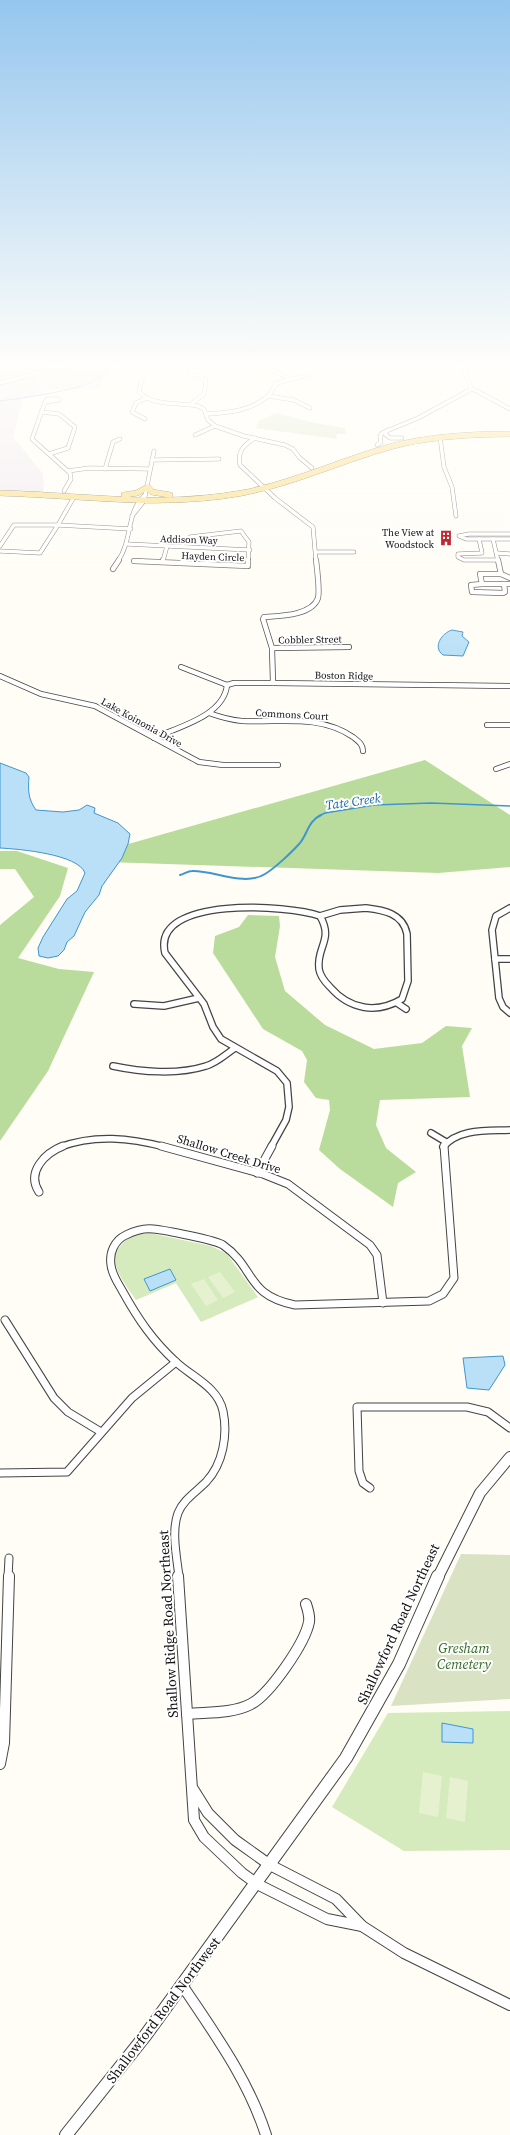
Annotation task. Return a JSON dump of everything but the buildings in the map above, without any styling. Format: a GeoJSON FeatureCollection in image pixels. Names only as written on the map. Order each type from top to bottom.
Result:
{"type":"FeatureCollection","features":[{"type":"Feature","properties":{"kind":"main road"},"geometry":{"type":"LineString","coordinates":[[0,488],[64,491],[137,500],[172,495],[222,491],[259,484],[322,465]]}},
{"type":"Feature","properties":{"kind":"main road"},"geometry":{"type":"LineString","coordinates":[[0,493],[74,497],[203,498],[266,489],[304,478],[341,465]]}},
{"type":"Feature","properties":{"kind":"main road"},"geometry":{"type":"LineString","coordinates":[[122,497],[137,493],[148,487],[152,492],[172,495]]}},
{"type":"Feature","properties":{"kind":"main road"},"geometry":{"type":"LineString","coordinates":[[122,497],[131,503],[132,508]]}},
{"type":"Feature","properties":{"kind":"street"},"geometry":{"type":"LineString","coordinates":[[61,465],[68,471],[71,479],[64,491]]}},
{"type":"Feature","properties":{"kind":"street"},"geometry":{"type":"LineString","coordinates":[[132,516],[144,498],[148,487],[151,465]]}},
{"type":"Feature","properties":{"kind":"street"},"geometry":{"type":"LineString","coordinates":[[241,465],[259,484],[313,527],[316,552],[318,598],[316,602],[306,610],[297,613],[264,617],[263,622],[272,648],[273,682]]}},
{"type":"Feature","properties":{"kind":"street"},"geometry":{"type":"LineString","coordinates":[[308,465],[312,468]]}},
{"type":"Feature","properties":{"kind":"street"},"geometry":{"type":"LineString","coordinates":[[444,465],[452,487],[453,505],[456,516]]}},
{"type":"Feature","properties":{"kind":"street"},"geometry":{"type":"LineString","coordinates":[[68,471],[105,468],[150,469]]}},
{"type":"Feature","properties":{"kind":"street"},"geometry":{"type":"LineString","coordinates":[[0,552],[40,553],[74,497]]}},
{"type":"Feature","properties":{"kind":"street"},"geometry":{"type":"LineString","coordinates":[[113,569],[127,544],[132,508],[137,500]]}},
{"type":"Feature","properties":{"kind":"street"},"geometry":{"type":"LineString","coordinates":[[0,546],[14,524],[130,529]]}},
{"type":"Feature","properties":{"kind":"street","name":"Hayden Circle"},"geometry":{"type":"LineString","coordinates":[[134,561],[248,566],[250,542],[241,531],[190,537]]}},
{"type":"Feature","properties":{"kind":"street"},"geometry":{"type":"LineString","coordinates":[[510,534],[469,534],[459,536],[463,539],[510,539]]}},
{"type":"Feature","properties":{"kind":"street"},"geometry":{"type":"LineString","coordinates":[[206,535],[208,540],[206,548]]}},
{"type":"Feature","properties":{"kind":"street"},"geometry":{"type":"LineString","coordinates":[[479,539],[482,553],[458,554],[458,557],[464,560],[498,560]]}},
{"type":"Feature","properties":{"kind":"street"},"geometry":{"type":"LineString","coordinates":[[493,539],[501,574]]}},
{"type":"Feature","properties":{"kind":"street","name":"Addison Way"},"geometry":{"type":"LineString","coordinates":[[127,544],[250,550]]}},
{"type":"Feature","properties":{"kind":"street"},"geometry":{"type":"LineString","coordinates":[[163,562],[167,546]]}},
{"type":"Feature","properties":{"kind":"street"},"geometry":{"type":"LineString","coordinates":[[316,552],[354,552]]}},
{"type":"Feature","properties":{"kind":"street"},"geometry":{"type":"LineString","coordinates":[[497,554],[510,554]]}},
{"type":"Feature","properties":{"kind":"street"},"geometry":{"type":"LineString","coordinates":[[482,584],[480,574],[501,574],[510,578]]}},
{"type":"Feature","properties":{"kind":"street"},"geometry":{"type":"LineString","coordinates":[[504,584],[505,592],[503,593],[472,592],[471,585],[482,584],[504,584],[510,584]]}},
{"type":"Feature","properties":{"kind":"street","name":"Cobbler Street"},"geometry":{"type":"LineString","coordinates":[[272,648],[349,647]]}},
{"type":"Feature","properties":{"kind":"street","name":"Boston Ridge"},"geometry":{"type":"LineString","coordinates":[[181,667],[227,685],[234,683],[273,682],[510,686]]}},
{"type":"Feature","properties":{"kind":"street","name":"Lake Koinonia Drive"},"geometry":{"type":"LineString","coordinates":[[0,676],[32,691],[95,706],[192,759],[208,764],[278,765]]}},
{"type":"Feature","properties":{"kind":"street"},"geometry":{"type":"LineString","coordinates":[[154,738],[209,713],[226,696],[227,685]]}},
{"type":"Feature","properties":{"kind":"street","name":"Commons Court"},"geometry":{"type":"LineString","coordinates":[[209,713],[231,720],[324,723],[342,728],[362,744],[363,751]]}},
{"type":"Feature","properties":{"kind":"street"},"geometry":{"type":"LineString","coordinates":[[487,725],[510,725]]}},
{"type":"Feature","properties":{"kind":"street"},"geometry":{"type":"LineString","coordinates":[[496,769],[510,764]]}},
{"type":"Feature","properties":{"kind":"street"},"geometry":{"type":"LineString","coordinates":[[510,908],[500,912],[492,922],[501,1002],[510,1013]]}},
{"type":"Feature","properties":{"kind":"street"},"geometry":{"type":"LineString","coordinates":[[257,1173],[286,1120],[289,1107],[287,1083],[277,1071],[235,1048],[216,1033],[204,1004],[163,949],[166,936],[187,916],[201,911],[216,909],[298,909],[320,916],[325,922],[327,931],[319,960],[320,971],[335,995],[351,1005],[364,1008],[384,1007],[397,1003],[404,996],[408,985],[406,931],[399,919],[386,911],[371,909],[338,909],[320,916]]}},
{"type":"Feature","properties":{"kind":"street"},"geometry":{"type":"LineString","coordinates":[[495,959],[510,959]]}},
{"type":"Feature","properties":{"kind":"street"},"geometry":{"type":"LineString","coordinates":[[134,1004],[164,1006],[199,998]]}},
{"type":"Feature","properties":{"kind":"street"},"geometry":{"type":"LineString","coordinates":[[397,1003],[406,1009]]}},
{"type":"Feature","properties":{"kind":"street"},"geometry":{"type":"LineString","coordinates":[[113,1066],[128,1070],[193,1069],[213,1063],[235,1048]]}},
{"type":"Feature","properties":{"kind":"street"},"geometry":{"type":"LineString","coordinates":[[431,1133],[446,1142],[450,1138],[465,1134],[510,1130]]}},
{"type":"Feature","properties":{"kind":"street","name":"Shallow Creek Drive"},"geometry":{"type":"LineString","coordinates":[[39,1192],[35,1186],[34,1177],[39,1163],[62,1146],[90,1139],[127,1138],[150,1142],[257,1173],[290,1186],[370,1245],[377,1255],[383,1303]]}},
{"type":"Feature","properties":{"kind":"street","name":"Shallow Ridge Road Northeast"},"geometry":{"type":"LineString","coordinates":[[362,1926],[327,1919],[257,1884],[242,1873],[204,1837],[194,1820],[192,1810],[193,1789],[187,1714],[176,1516],[184,1501],[210,1477],[218,1464],[224,1420],[222,1405],[217,1397],[176,1362],[143,1326],[110,1266],[109,1257],[112,1247],[118,1240],[134,1231],[152,1229],[222,1244],[234,1254],[262,1292],[280,1302],[295,1305],[429,1302],[442,1296],[451,1286],[454,1278],[443,1147],[446,1142]]}},
{"type":"Feature","properties":{"kind":"street"},"geometry":{"type":"LineString","coordinates":[[5,1320],[54,1398],[68,1412],[101,1432]]}},
{"type":"Feature","properties":{"kind":"street"},"geometry":{"type":"LineString","coordinates":[[0,1473],[67,1472],[73,1467],[101,1432],[132,1398],[176,1362]]}},
{"type":"Feature","properties":{"kind":"street"},"geometry":{"type":"LineString","coordinates":[[370,1488],[363,1483],[359,1471],[357,1407],[467,1407],[488,1412],[510,1428]]}},
{"type":"Feature","properties":{"kind":"street","name":"Shallowford Road Northeast"},"geometry":{"type":"LineString","coordinates":[[257,1884],[346,1758],[399,1664],[465,1520],[484,1487],[510,1457]]}},
{"type":"Feature","properties":{"kind":"street"},"geometry":{"type":"LineString","coordinates":[[0,1764],[4,1743],[3,1701],[9,1558]]}},
{"type":"Feature","properties":{"kind":"street"},"geometry":{"type":"LineString","coordinates":[[187,1714],[240,1708],[251,1704],[262,1696],[280,1674],[306,1630],[309,1613],[306,1604]]}},
{"type":"Feature","properties":{"kind":"street","name":"Shallow Ridge Road Northeast"},"geometry":{"type":"LineString","coordinates":[[193,1789],[208,1814],[235,1840],[270,1865],[336,1899],[362,1926]]}},
{"type":"Feature","properties":{"kind":"street","name":"Shallowford Road Northwest"},"geometry":{"type":"LineString","coordinates":[[66,2135],[108,2084],[257,1884]]}},
{"type":"Feature","properties":{"kind":"street"},"geometry":{"type":"LineString","coordinates":[[362,1926],[404,1953],[510,2005]]}},
{"type":"Feature","properties":{"kind":"street"},"geometry":{"type":"LineString","coordinates":[[182,1985],[246,2086],[263,2123],[266,2135]]}},
{"type":"Feature","properties":{"kind":"shaded area"},"geometry":{"type":"Polygon","coordinates":[[[0,465],[35,465],[43,474],[44,493],[0,491],[0,465]]]}},
{"type":"Feature","properties":{"kind":"green space"},"geometry":{"type":"Polygon","coordinates":[[[425,760],[510,815],[510,867],[438,873],[78,861],[79,858],[425,760]]]}},
{"type":"Feature","properties":{"kind":"green space"},"geometry":{"type":"Polygon","coordinates":[[[0,851],[17,851],[68,868],[60,896],[18,958],[59,969],[94,972],[48,1071],[0,1141],[0,925],[34,897],[15,869],[0,869],[0,851]]]}},
{"type":"Feature","properties":{"kind":"green space"},"geometry":{"type":"Polygon","coordinates":[[[248,915],[279,916],[280,926],[275,957],[285,991],[325,1025],[374,1049],[422,1043],[446,1026],[472,1028],[462,1046],[470,1097],[380,1100],[376,1125],[386,1148],[416,1172],[398,1183],[393,1207],[340,1169],[319,1150],[330,1110],[329,1100],[316,1098],[304,1082],[307,1060],[302,1051],[263,1029],[213,953],[215,936],[239,927],[248,915]]]}},
{"type":"Feature","properties":{"kind":"green space"},"geometry":{"type":"Polygon","coordinates":[[[149,1233],[211,1246],[227,1254],[258,1297],[201,1322],[176,1283],[136,1300],[119,1273],[115,1259],[121,1245],[127,1239],[137,1235],[149,1233]]]}},
{"type":"Feature","properties":{"kind":"green space"},"geometry":{"type":"Polygon","coordinates":[[[220,1272],[235,1292],[223,1298],[208,1277],[220,1272]]]}},
{"type":"Feature","properties":{"kind":"green space"},"geometry":{"type":"Polygon","coordinates":[[[204,1279],[218,1300],[206,1306],[191,1284],[204,1279]]]}},
{"type":"Feature","properties":{"kind":"green space","name":"Gresham Cemetery"},"geometry":{"type":"Polygon","coordinates":[[[461,1554],[510,1555],[510,1699],[391,1706],[461,1554]]]}},
{"type":"Feature","properties":{"kind":"green space"},"geometry":{"type":"Polygon","coordinates":[[[510,1711],[510,1850],[404,1851],[332,1807],[388,1713],[510,1711]]]}},
{"type":"Feature","properties":{"kind":"green space"},"geometry":{"type":"Polygon","coordinates":[[[423,1772],[442,1776],[438,1817],[419,1813],[423,1772]]]}},
{"type":"Feature","properties":{"kind":"green space"},"geometry":{"type":"Polygon","coordinates":[[[450,1777],[468,1781],[465,1822],[446,1818],[450,1777]]]}},
{"type":"Feature","properties":{"kind":"water"},"geometry":{"type":"Polygon","coordinates":[[[452,630],[463,632],[462,636],[469,642],[463,656],[443,655],[438,648],[438,644],[442,637],[452,630]]]}},
{"type":"Feature","properties":{"kind":"water"},"geometry":{"type":"Polygon","coordinates":[[[0,763],[26,773],[29,777],[30,798],[36,810],[63,812],[79,810],[87,805],[95,808],[94,813],[118,823],[130,834],[128,844],[122,858],[102,886],[99,895],[85,912],[74,936],[67,942],[64,950],[58,956],[48,958],[39,956],[38,948],[43,937],[67,899],[77,891],[85,873],[80,867],[71,861],[60,857],[33,851],[0,848],[0,763]]]}},
{"type":"Feature","properties":{"kind":"water"},"geometry":{"type":"Polygon","coordinates":[[[170,1269],[176,1280],[150,1291],[144,1279],[170,1269]]]}},
{"type":"Feature","properties":{"kind":"water"},"geometry":{"type":"Polygon","coordinates":[[[503,1356],[505,1365],[489,1390],[467,1388],[463,1358],[503,1356]]]}},
{"type":"Feature","properties":{"kind":"water"},"geometry":{"type":"Polygon","coordinates":[[[442,1723],[473,1729],[473,1743],[442,1742],[442,1723]]]}},
{"type":"Feature","properties":{"kind":"waterway","name":"Tate Creek"},"geometry":{"type":"LineString","coordinates":[[321,815],[325,813],[374,805],[431,803],[510,806]]}},
{"type":"Feature","properties":{"kind":"waterway","name":"Tate Creek"},"geometry":{"type":"LineString","coordinates":[[180,875],[189,871],[200,871],[229,877],[248,879],[257,878],[265,874],[293,851],[303,839],[313,820],[321,815]]}},
{"type":"Feature","properties":{"kind":"place","name":"The View at Woodstock"},"geometry":{"type":"Point","coordinates":[446,538]}}]}
